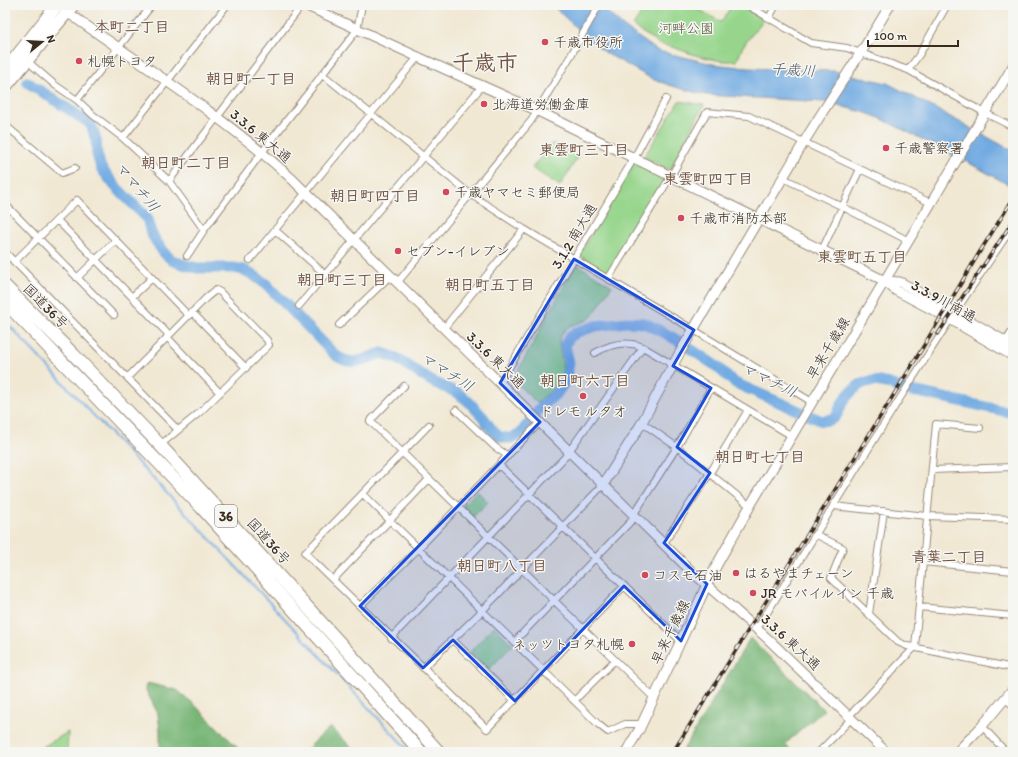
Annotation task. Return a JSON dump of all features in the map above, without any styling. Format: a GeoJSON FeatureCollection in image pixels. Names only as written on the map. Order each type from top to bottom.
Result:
{"type":"FeatureCollection","features":[{"type":"Feature","properties":{"kind":"highway"},"geometry":{"type":"LineString","coordinates":[[5,72],[57,5]]}},
{"type":"Feature","properties":{"kind":"highway"},"geometry":{"type":"LineString","coordinates":[[5,87],[70,8]]}},
{"type":"Feature","properties":{"kind":"highway","name":"国道36号"},"geometry":{"type":"LineString","coordinates":[[5,286],[74,355],[160,445],[439,752]]}},
{"type":"Feature","properties":{"kind":"highway","name":"国道36号"},"geometry":{"type":"LineString","coordinates":[[5,302],[206,513],[422,752]]}},
{"type":"Feature","properties":{"kind":"street"},"geometry":{"type":"LineString","coordinates":[[77,100],[152,5]]}},
{"type":"Feature","properties":{"kind":"street"},"geometry":{"type":"LineString","coordinates":[[123,138],[166,81],[227,5]]}},
{"type":"Feature","properties":{"kind":"street"},"geometry":{"type":"LineString","coordinates":[[169,181],[304,5]]}},
{"type":"Feature","properties":{"kind":"street","name":"3.3.9川南通"},"geometry":{"type":"LineString","coordinates":[[304,5],[418,58],[538,111],[884,281],[900,282],[952,315],[1006,346],[1013,356]]}},
{"type":"Feature","properties":{"kind":"street"},"geometry":{"type":"LineString","coordinates":[[187,256],[204,230],[262,152],[357,30],[362,5]]}},
{"type":"Feature","properties":{"kind":"street"},"geometry":{"type":"LineString","coordinates":[[339,325],[394,279],[470,194],[538,111],[599,5]]}},
{"type":"Feature","properties":{"kind":"street"},"geometry":{"type":"LineString","coordinates":[[747,5],[811,43],[847,48],[861,54],[870,55],[908,70],[983,116],[1013,127]]}},
{"type":"Feature","properties":{"kind":"street"},"geometry":{"type":"LineString","coordinates":[[769,18],[776,5]]}},
{"type":"Feature","properties":{"kind":"street"},"geometry":{"type":"LineString","coordinates":[[423,668],[482,611],[603,485],[804,142],[861,54],[890,5]]}},
{"type":"Feature","properties":{"kind":"street"},"geometry":{"type":"LineString","coordinates":[[908,70],[919,55],[947,5]]}},
{"type":"Feature","properties":{"kind":"street","name":"3.3.6 東大通"},"geometry":{"type":"LineString","coordinates":[[70,8],[118,49],[217,117],[262,152],[306,193],[603,485],[886,752]]}},
{"type":"Feature","properties":{"kind":"street"},"geometry":{"type":"LineString","coordinates":[[250,260],[418,58]]}},
{"type":"Feature","properties":{"kind":"street"},"geometry":{"type":"LineString","coordinates":[[26,60],[123,138],[169,181],[204,230]]}},
{"type":"Feature","properties":{"kind":"street","name":"早来千歳線"},"geometry":{"type":"LineString","coordinates":[[627,752],[642,724],[653,697],[681,642],[707,584],[750,506],[1013,66]]}},
{"type":"Feature","properties":{"kind":"street"},"geometry":{"type":"LineString","coordinates":[[322,74],[470,194],[524,229],[694,330],[811,404]]}},
{"type":"Feature","properties":{"kind":"street"},"geometry":{"type":"LineString","coordinates":[[299,306],[482,86]]}},
{"type":"Feature","properties":{"kind":"street","name":"3.1.2 南大通"},"geometry":{"type":"LineString","coordinates":[[500,383],[634,158],[666,99]]}},
{"type":"Feature","properties":{"kind":"street"},"geometry":{"type":"LineString","coordinates":[[608,279],[671,176],[707,112],[749,116],[931,203]]}},
{"type":"Feature","properties":{"kind":"street"},"geometry":{"type":"LineString","coordinates":[[5,124],[62,173],[75,168]]}},
{"type":"Feature","properties":{"kind":"street"},"geometry":{"type":"LineString","coordinates":[[822,250],[860,169]]}},
{"type":"Feature","properties":{"kind":"street"},"geometry":{"type":"LineString","coordinates":[[783,178],[909,241]]}},
{"type":"Feature","properties":{"kind":"street"},"geometry":{"type":"LineString","coordinates":[[14,262],[77,200],[152,278],[246,368]]}},
{"type":"Feature","properties":{"kind":"street"},"geometry":{"type":"LineString","coordinates":[[5,204],[114,315]]}},
{"type":"Feature","properties":{"kind":"street"},"geometry":{"type":"LineString","coordinates":[[57,220],[132,297],[220,393]]}},
{"type":"Feature","properties":{"kind":"street"},"geometry":{"type":"LineString","coordinates":[[757,629],[952,315],[1013,226]]}},
{"type":"Feature","properties":{"kind":"street"},"geometry":{"type":"LineString","coordinates":[[444,328],[524,229]]}},
{"type":"Feature","properties":{"kind":"street"},"geometry":{"type":"LineString","coordinates":[[275,230],[326,275]]}},
{"type":"Feature","properties":{"kind":"street"},"geometry":{"type":"LineString","coordinates":[[77,278],[116,240]]}},
{"type":"Feature","properties":{"kind":"street"},"geometry":{"type":"LineString","coordinates":[[5,252],[178,430]]}},
{"type":"Feature","properties":{"kind":"street"},"geometry":{"type":"LineString","coordinates":[[132,297],[152,278]]}},
{"type":"Feature","properties":{"kind":"street"},"geometry":{"type":"LineString","coordinates":[[128,377],[216,290],[220,292],[267,340],[269,346],[199,414],[150,454]]}},
{"type":"Feature","properties":{"kind":"street"},"geometry":{"type":"LineString","coordinates":[[1006,346],[1013,330]]}},
{"type":"Feature","properties":{"kind":"street"},"geometry":{"type":"LineString","coordinates":[[596,353],[606,347],[634,343],[792,436]]}},
{"type":"Feature","properties":{"kind":"street"},"geometry":{"type":"LineString","coordinates":[[391,638],[565,457],[643,347]]}},
{"type":"Feature","properties":{"kind":"street"},"geometry":{"type":"LineString","coordinates":[[404,386],[370,421],[653,697]]}},
{"type":"Feature","properties":{"kind":"street"},"geometry":{"type":"LineString","coordinates":[[514,642],[635,515],[711,388]]}},
{"type":"Feature","properties":{"kind":"street"},"geometry":{"type":"LineString","coordinates":[[456,410],[495,447],[508,456]]}},
{"type":"Feature","properties":{"kind":"street"},"geometry":{"type":"LineString","coordinates":[[664,543],[710,473],[748,410]]}},
{"type":"Feature","properties":{"kind":"street"},"geometry":{"type":"LineString","coordinates":[[360,606],[419,548],[508,456],[538,420]]}},
{"type":"Feature","properties":{"kind":"street"},"geometry":{"type":"LineString","coordinates":[[641,422],[677,447],[750,506]]}},
{"type":"Feature","properties":{"kind":"street"},"geometry":{"type":"LineString","coordinates":[[819,752],[915,647],[936,424],[980,428]]}},
{"type":"Feature","properties":{"kind":"street"},"geometry":{"type":"LineString","coordinates":[[429,425],[305,553],[487,730],[624,586]]}},
{"type":"Feature","properties":{"kind":"street"},"geometry":{"type":"LineString","coordinates":[[499,465],[681,642]]}},
{"type":"Feature","properties":{"kind":"street"},"geometry":{"type":"LineString","coordinates":[[932,470],[1013,467]]}},
{"type":"Feature","properties":{"kind":"street"},"geometry":{"type":"LineString","coordinates":[[333,580],[429,479]]}},
{"type":"Feature","properties":{"kind":"street"},"geometry":{"type":"LineString","coordinates":[[363,494],[599,725],[608,732],[625,724],[642,724]]}},
{"type":"Feature","properties":{"kind":"street"},"geometry":{"type":"LineString","coordinates":[[833,506],[927,516],[1013,519]]}},
{"type":"Feature","properties":{"kind":"street"},"geometry":{"type":"LineString","coordinates":[[869,614],[884,511]]}},
{"type":"Feature","properties":{"kind":"street"},"geometry":{"type":"LineString","coordinates":[[816,534],[843,548],[831,578],[898,642],[907,646],[1013,668]]}},
{"type":"Feature","properties":{"kind":"street"},"geometry":{"type":"LineString","coordinates":[[923,562],[1013,571]]}},
{"type":"Feature","properties":{"kind":"street"},"geometry":{"type":"LineString","coordinates":[[919,607],[1013,616]]}},
{"type":"Feature","properties":{"kind":"street"},"geometry":{"type":"LineString","coordinates":[[453,640],[515,701]]}},
{"type":"Feature","properties":{"kind":"street"},"geometry":{"type":"LineString","coordinates":[[574,701],[615,660]]}},
{"type":"Feature","properties":{"kind":"street"},"geometry":{"type":"LineString","coordinates":[[957,752],[982,726],[1013,689]]}},
{"type":"Feature","properties":{"kind":"street"},"geometry":{"type":"LineString","coordinates":[[1005,699],[1013,705]]}},
{"type":"Feature","properties":{"kind":"street"},"geometry":{"type":"LineString","coordinates":[[982,726],[1006,752]]}},
{"type":"Feature","properties":{"kind":"highlighted area"},"geometry":{"type":"Polygon","coordinates":[[[574,259],[694,330],[673,366],[711,388],[677,447],[710,473],[664,543],[707,584],[681,641],[624,586],[515,701],[453,640],[423,668],[360,606],[540,422],[500,383],[574,259]]]}},
{"type":"Feature","properties":{"kind":"green space","name":"河畔公園"},"geometry":{"type":"Polygon","coordinates":[[[647,5],[691,5],[721,22],[732,5],[738,5],[764,19],[743,46],[737,61],[722,61],[698,56],[659,44],[633,26],[647,5]]]}},
{"type":"Feature","properties":{"kind":"green space"},"geometry":{"type":"Polygon","coordinates":[[[679,101],[704,105],[670,170],[644,157],[679,101]]]}},
{"type":"Feature","properties":{"kind":"green space"},"geometry":{"type":"Polygon","coordinates":[[[552,143],[579,155],[560,186],[532,168],[552,143]]]}},
{"type":"Feature","properties":{"kind":"green space"},"geometry":{"type":"Polygon","coordinates":[[[634,162],[665,179],[609,273],[579,255],[634,162]]]}},
{"type":"Feature","properties":{"kind":"green space"},"geometry":{"type":"Polygon","coordinates":[[[576,264],[612,286],[589,319],[569,327],[564,331],[559,341],[562,372],[552,389],[537,403],[513,380],[576,264]]]}},
{"type":"Feature","properties":{"kind":"green space"},"geometry":{"type":"Polygon","coordinates":[[[477,491],[488,502],[473,517],[462,506],[477,491]]]}},
{"type":"Feature","properties":{"kind":"green space"},"geometry":{"type":"Polygon","coordinates":[[[494,626],[513,645],[488,670],[470,652],[494,626]]]}},
{"type":"Feature","properties":{"kind":"green space"},"geometry":{"type":"Polygon","coordinates":[[[750,638],[824,710],[785,744],[793,752],[682,752],[750,638]]]}},
{"type":"Feature","properties":{"kind":"green space"},"geometry":{"type":"Polygon","coordinates":[[[147,683],[177,690],[194,704],[242,752],[160,752],[158,714],[145,688],[147,683]]]}},
{"type":"Feature","properties":{"kind":"green space"},"geometry":{"type":"Polygon","coordinates":[[[330,727],[357,752],[304,752],[330,727]]]}},
{"type":"Feature","properties":{"kind":"green space"},"geometry":{"type":"Polygon","coordinates":[[[68,732],[67,752],[34,752],[68,732]]]}},
{"type":"Feature","properties":{"kind":"water","name":"千歳川"},"geometry":{"type":"Polygon","coordinates":[[[552,5],[599,5],[624,27],[658,51],[713,64],[748,68],[834,71],[887,83],[1013,151],[1013,187],[880,118],[863,112],[825,102],[707,95],[654,80],[606,53],[589,40],[552,5]]]}},
{"type":"Feature","properties":{"kind":"waterway","name":"ママチ川"},"geometry":{"type":"LineString","coordinates":[[27,82],[91,124],[96,140],[97,154],[101,168],[115,186],[147,218],[151,233],[163,252],[172,260],[197,268],[234,268],[244,270],[252,274],[266,284],[335,355],[353,362],[364,360],[382,353],[396,358],[431,381],[458,393],[483,417],[498,436],[511,438],[521,433],[539,409],[557,393],[566,380],[569,363],[565,345],[569,338],[577,332],[596,326],[627,322],[644,323],[663,332],[716,366],[735,383],[822,421],[831,420],[834,418],[845,399],[856,387],[863,383],[873,381],[1013,413]]}},
{"type":"Feature","properties":{"kind":"waterway"},"geometry":{"type":"LineString","coordinates":[[5,321],[410,752]]}},
{"type":"Feature","properties":{"kind":"railway"},"geometry":{"type":"LineString","coordinates":[[673,752],[1013,199]]}},
{"type":"Feature","properties":{"kind":"railway"},"geometry":{"type":"LineString","coordinates":[[938,334],[1013,221]]}},
{"type":"Feature","properties":{"kind":"place","name":"千歳市役所"},"geometry":{"type":"Point","coordinates":[545,42]}},
{"type":"Feature","properties":{"kind":"place","name":"札幌トヨタ"},"geometry":{"type":"Point","coordinates":[79,61]}},
{"type":"Feature","properties":{"kind":"place","name":"北海道労働金庫"},"geometry":{"type":"Point","coordinates":[484,104]}},
{"type":"Feature","properties":{"kind":"place","name":"千歳警察署"},"geometry":{"type":"Point","coordinates":[886,148]}},
{"type":"Feature","properties":{"kind":"place","name":"千歳ヤマセミ郵便局"},"geometry":{"type":"Point","coordinates":[446,192]}},
{"type":"Feature","properties":{"kind":"place","name":"千歳市消防本部"},"geometry":{"type":"Point","coordinates":[681,218]}},
{"type":"Feature","properties":{"kind":"place","name":"セブン-イレブン"},"geometry":{"type":"Point","coordinates":[398,251]}},
{"type":"Feature","properties":{"kind":"place","name":"ドレモ ルタオ"},"geometry":{"type":"Point","coordinates":[583,396]}},
{"type":"Feature","properties":{"kind":"place","name":"はるやまチェーン"},"geometry":{"type":"Point","coordinates":[736,573]}},
{"type":"Feature","properties":{"kind":"place","name":"コスモ石油"},"geometry":{"type":"Point","coordinates":[645,575]}},
{"type":"Feature","properties":{"kind":"place","name":"JR モバイルイン 千歳"},"geometry":{"type":"Point","coordinates":[753,593]}},
{"type":"Feature","properties":{"kind":"place","name":"ネッツトヨタ札幌"},"geometry":{"type":"Point","coordinates":[632,644]}},
{"type":"Feature","properties":{"kind":"district","name":"本町二丁目"},"geometry":{"type":"Point","coordinates":[132,27]}},
{"type":"Feature","properties":{"kind":"district","name":"千歳市"},"geometry":{"type":"Point","coordinates":[485,62]}},
{"type":"Feature","properties":{"kind":"district","name":"朝日町一丁目"},"geometry":{"type":"Point","coordinates":[251,79]}},
{"type":"Feature","properties":{"kind":"district","name":"東雲町三丁目"},"geometry":{"type":"Point","coordinates":[584,150]}},
{"type":"Feature","properties":{"kind":"district","name":"朝日町二丁目"},"geometry":{"type":"Point","coordinates":[186,163]}},
{"type":"Feature","properties":{"kind":"district","name":"東雲町四丁目"},"geometry":{"type":"Point","coordinates":[708,179]}},
{"type":"Feature","properties":{"kind":"district","name":"朝日町四丁目"},"geometry":{"type":"Point","coordinates":[375,196]}},
{"type":"Feature","properties":{"kind":"district","name":"東雲町五丁目"},"geometry":{"type":"Point","coordinates":[862,257]}},
{"type":"Feature","properties":{"kind":"district","name":"朝日町三丁目"},"geometry":{"type":"Point","coordinates":[342,280]}},
{"type":"Feature","properties":{"kind":"district","name":"朝日町五丁目"},"geometry":{"type":"Point","coordinates":[490,285]}},
{"type":"Feature","properties":{"kind":"district","name":"朝日町六丁目"},"geometry":{"type":"Point","coordinates":[585,381]}},
{"type":"Feature","properties":{"kind":"district","name":"朝日町七丁目"},"geometry":{"type":"Point","coordinates":[760,457]}},
{"type":"Feature","properties":{"kind":"district","name":"青葉二丁目"},"geometry":{"type":"Point","coordinates":[949,557]}},
{"type":"Feature","properties":{"kind":"district","name":"朝日町八丁目"},"geometry":{"type":"Point","coordinates":[502,566]}}]}
